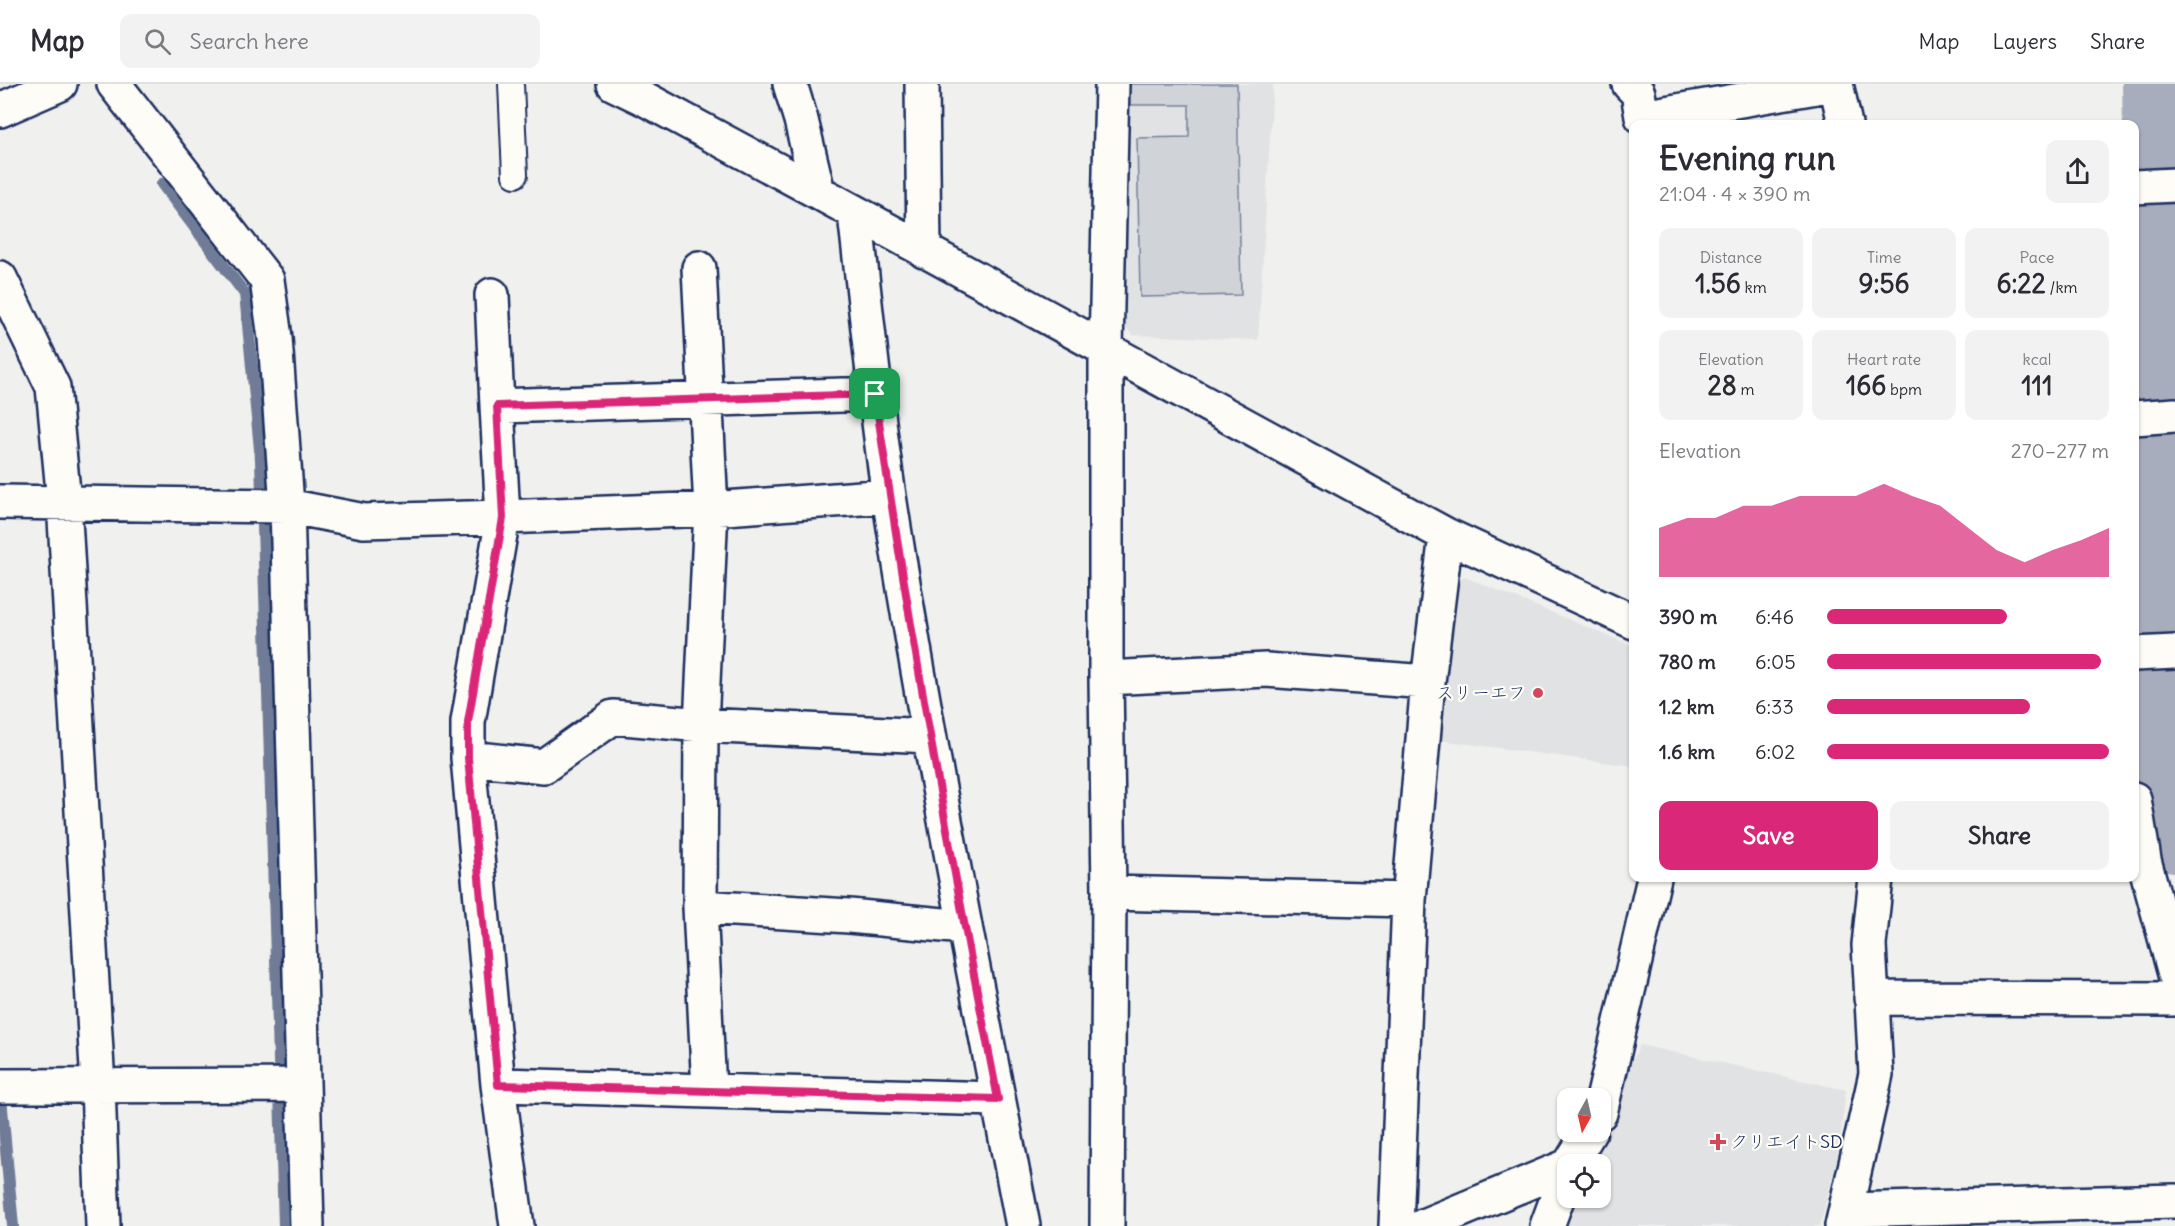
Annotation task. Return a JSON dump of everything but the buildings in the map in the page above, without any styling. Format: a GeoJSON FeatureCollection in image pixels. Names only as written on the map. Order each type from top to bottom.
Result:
{"type":"FeatureCollection","features":[{"type":"Feature","properties":{"kind":"street"},"geometry":{"type":"LineString","coordinates":[[0,110],[60,84]]}},
{"type":"Feature","properties":{"kind":"street"},"geometry":{"type":"LineString","coordinates":[[114,84],[267,280],[275,338],[272,505],[302,1085],[307,1226]]}},
{"type":"Feature","properties":{"kind":"street"},"geometry":{"type":"LineString","coordinates":[[614,84],[818,192],[1446,535],[1629,620]]}},
{"type":"Feature","properties":{"kind":"street"},"geometry":{"type":"LineString","coordinates":[[790,84],[818,192]]}},
{"type":"Feature","properties":{"kind":"street"},"geometry":{"type":"LineString","coordinates":[[922,84],[924,251]]}},
{"type":"Feature","properties":{"kind":"street"},"geometry":{"type":"LineString","coordinates":[[1107,1226],[1109,893],[1106,678],[1106,349],[1112,84]]}},
{"type":"Feature","properties":{"kind":"street"},"geometry":{"type":"LineString","coordinates":[[1629,84],[1638,93],[1642,117],[1835,84],[1844,120]]}},
{"type":"Feature","properties":{"kind":"street"},"geometry":{"type":"LineString","coordinates":[[2139,187],[2175,184]]}},
{"type":"Feature","properties":{"kind":"street"},"geometry":{"type":"LineString","coordinates":[[855,214],[889,496],[964,927],[1023,1226]]}},
{"type":"Feature","properties":{"kind":"street"},"geometry":{"type":"LineString","coordinates":[[699,268],[711,508],[701,725],[700,907],[709,1091]]}},
{"type":"Feature","properties":{"kind":"street"},"geometry":{"type":"LineString","coordinates":[[0,278],[53,387],[64,502],[98,1086],[103,1226]]}},
{"type":"Feature","properties":{"kind":"street"},"geometry":{"type":"LineString","coordinates":[[492,295],[503,518],[468,722],[468,758],[498,1085],[520,1226]]}},
{"type":"Feature","properties":{"kind":"street"},"geometry":{"type":"LineString","coordinates":[[497,406],[875,394]]}},
{"type":"Feature","properties":{"kind":"street"},"geometry":{"type":"LineString","coordinates":[[2139,418],[2175,415]]}},
{"type":"Feature","properties":{"kind":"street"},"geometry":{"type":"LineString","coordinates":[[0,502],[272,505],[364,521],[503,518],[711,508],[889,496]]}},
{"type":"Feature","properties":{"kind":"street"},"geometry":{"type":"LineString","coordinates":[[1396,1226],[1409,900],[1428,682],[1446,535]]}},
{"type":"Feature","properties":{"kind":"street"},"geometry":{"type":"LineString","coordinates":[[2139,654],[2175,652]]}},
{"type":"Feature","properties":{"kind":"street"},"geometry":{"type":"LineString","coordinates":[[1106,678],[1266,670],[1428,682]]}},
{"type":"Feature","properties":{"kind":"street"},"geometry":{"type":"LineString","coordinates":[[468,758],[544,766],[613,717],[701,725],[929,736]]}},
{"type":"Feature","properties":{"kind":"street"},"geometry":{"type":"LineString","coordinates":[[2139,830],[2144,861],[2175,974]]}},
{"type":"Feature","properties":{"kind":"street"},"geometry":{"type":"LineString","coordinates":[[1606,1088],[1653,882]]}},
{"type":"Feature","properties":{"kind":"street"},"geometry":{"type":"LineString","coordinates":[[1875,882],[1869,945],[1876,1074],[1844,1218],[2031,1215],[2175,1201]]}},
{"type":"Feature","properties":{"kind":"street"},"geometry":{"type":"LineString","coordinates":[[1109,893],[1409,900]]}},
{"type":"Feature","properties":{"kind":"street"},"geometry":{"type":"LineString","coordinates":[[700,907],[849,916],[964,927]]}},
{"type":"Feature","properties":{"kind":"street"},"geometry":{"type":"LineString","coordinates":[[1871,998],[2175,999]]}},
{"type":"Feature","properties":{"kind":"street"},"geometry":{"type":"LineString","coordinates":[[0,1086],[302,1085]]}},
{"type":"Feature","properties":{"kind":"street"},"geometry":{"type":"LineString","coordinates":[[498,1085],[998,1099]]}},
{"type":"Feature","properties":{"kind":"street"},"geometry":{"type":"LineString","coordinates":[[1423,1226],[1557,1171]]}},
{"type":"Feature","properties":{"kind":"street"},"geometry":{"type":"LineString","coordinates":[[1547,1226],[1557,1197]]}},
{"type":"Feature","properties":{"kind":"lane"},"geometry":{"type":"LineString","coordinates":[[511,84],[515,176]]}},
{"type":"Feature","properties":{"kind":"shaded area"},"geometry":{"type":"Polygon","coordinates":[[[1118,84],[1273,84],[1258,340],[1133,335],[1118,319],[1118,84]]]}},
{"type":"Feature","properties":{"kind":"shaded area"},"geometry":{"type":"Polygon","coordinates":[[[1127,84],[1237,84],[1241,295],[1140,297],[1137,138],[1189,137],[1189,105],[1128,105],[1127,84]]]}},
{"type":"Feature","properties":{"kind":"shaded area","name":"スリーエフ"},"geometry":{"type":"Polygon","coordinates":[[[1465,577],[1629,644],[1629,765],[1439,740],[1453,583],[1465,577]]]}},
{"type":"Feature","properties":{"kind":"shaded area","name":"クリエイトSD"},"geometry":{"type":"Polygon","coordinates":[[[1640,1045],[1846,1090],[1838,1153],[1820,1226],[1566,1226],[1572,1208],[1611,1208],[1611,1154],[1592,1154],[1596,1142],[1611,1142],[1611,1104],[1640,1045]]]}},
{"type":"Feature","properties":{"kind":"waterway"},"geometry":{"type":"LineString","coordinates":[[2157,84],[2159,171],[2146,624],[2168,817],[2175,837]]}},
{"type":"Feature","properties":{"kind":"waterway"},"geometry":{"type":"LineString","coordinates":[[162,184],[245,294],[261,460],[284,1226]]}},
{"type":"Feature","properties":{"kind":"waterway"},"geometry":{"type":"LineString","coordinates":[[0,1087],[13,1226]]}},
{"type":"Feature","properties":{"kind":"place","name":"スリーエフ"},"geometry":{"type":"Point","coordinates":[1538,693]}},
{"type":"Feature","properties":{"kind":"place","name":"クリエイトSD"},"geometry":{"type":"Point","coordinates":[1718,1142]}},
{"type":"Feature","properties":{"kind":"route"},"geometry":{"type":"LineString","coordinates":[[875,394],[889,496],[929,736],[998,1099],[498,1085],[468,758],[468,722],[503,518],[497,406],[875,394]]}}]}
